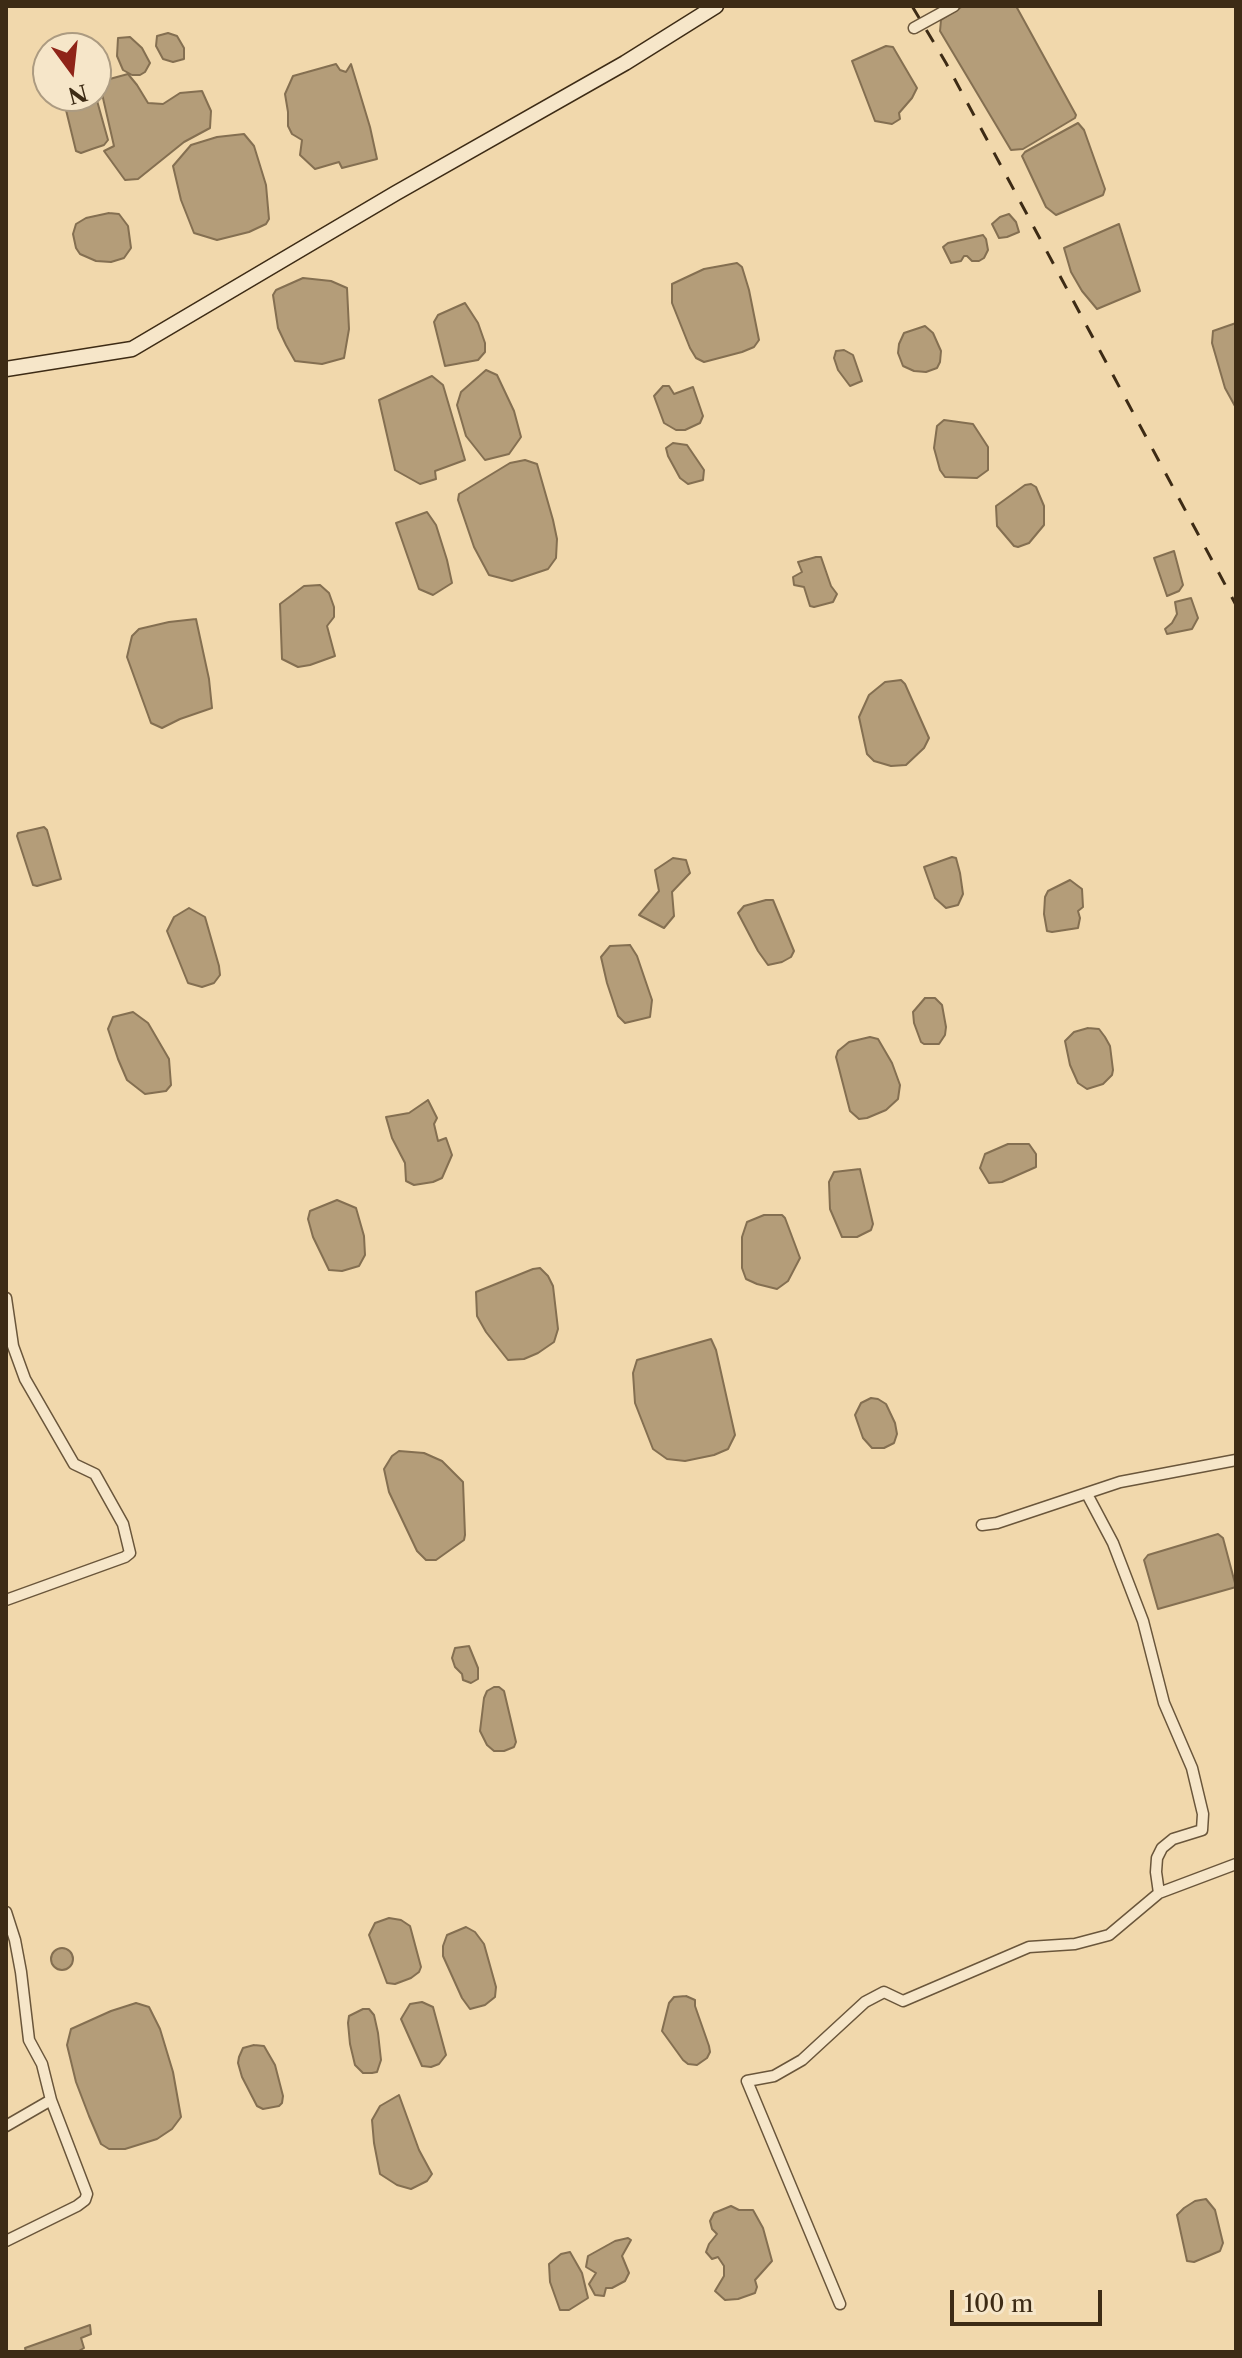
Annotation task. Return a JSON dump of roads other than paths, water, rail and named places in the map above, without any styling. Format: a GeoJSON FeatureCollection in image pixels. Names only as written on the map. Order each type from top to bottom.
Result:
{"type":"FeatureCollection","features":[{"type":"Feature","properties":{"kind":"street"},"geometry":{"type":"LineString","coordinates":[[6,369],[132,349],[396,193],[625,63],[716,6]]}},
{"type":"Feature","properties":{"kind":"street"},"geometry":{"type":"LineString","coordinates":[[914,28],[954,6]]}},
{"type":"Feature","properties":{"kind":"street"},"geometry":{"type":"LineString","coordinates":[[6,1298],[13,1346],[25,1379],[74,1464],[95,1474],[123,1524],[130,1553],[6,1600]]}},
{"type":"Feature","properties":{"kind":"street"},"geometry":{"type":"LineString","coordinates":[[982,1525],[997,1523],[1120,1482],[1236,1460]]}},
{"type":"Feature","properties":{"kind":"street"},"geometry":{"type":"LineString","coordinates":[[1087,1494],[1113,1543],[1143,1621],[1164,1703],[1192,1768],[1203,1814],[1202,1830],[1173,1839],[1162,1848],[1157,1858],[1156,1872],[1159,1893]]}},
{"type":"Feature","properties":{"kind":"street"},"geometry":{"type":"LineString","coordinates":[[840,2304],[747,2081],[774,2076],[802,2060],[859,2007],[884,1992],[903,2001],[1029,1947],[1075,1944],[1109,1935],[1159,1893],[1236,1864]]}},
{"type":"Feature","properties":{"kind":"street"},"geometry":{"type":"LineString","coordinates":[[6,1912],[21,1972],[29,2040],[42,2064],[51,2100],[87,2194],[77,2206],[6,2241]]}},
{"type":"Feature","properties":{"kind":"street"},"geometry":{"type":"LineString","coordinates":[[6,2126],[51,2100]]}},
{"type":"Feature","properties":{"kind":"railway"},"geometry":{"type":"LineString","coordinates":[[912,6],[946,63],[1236,605]]}}]}
